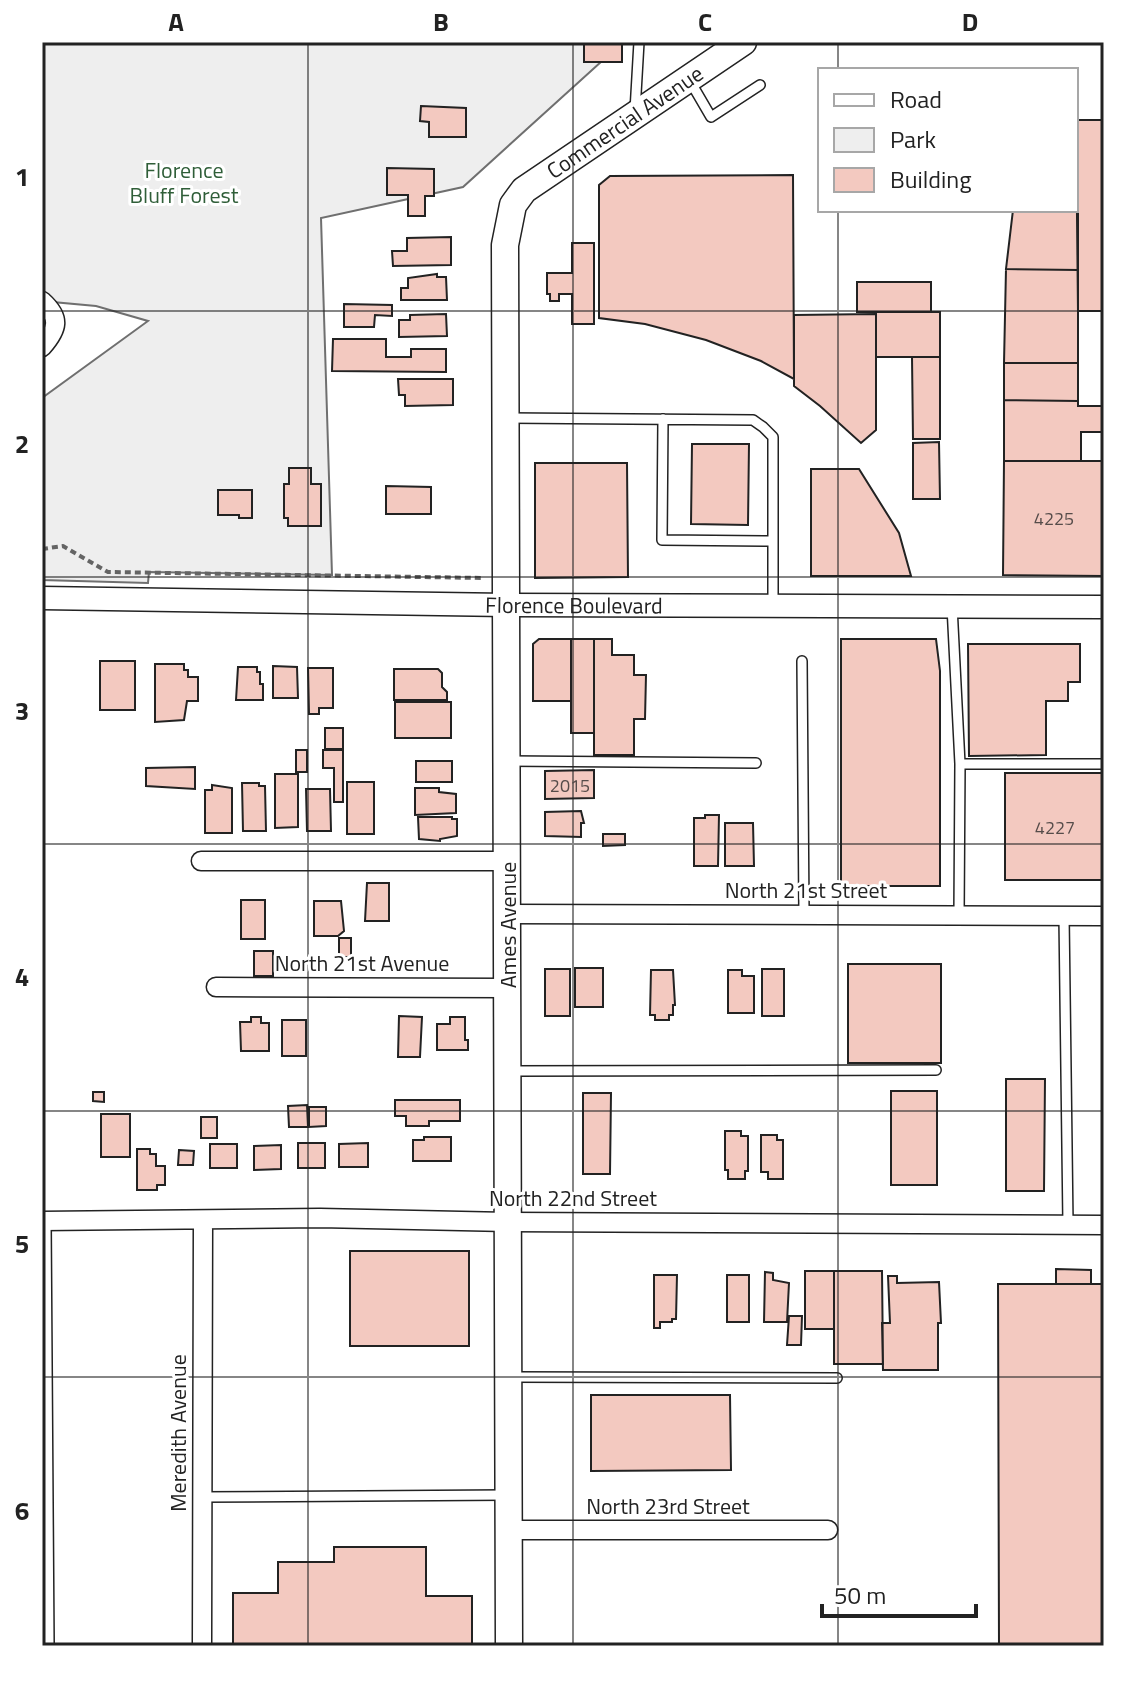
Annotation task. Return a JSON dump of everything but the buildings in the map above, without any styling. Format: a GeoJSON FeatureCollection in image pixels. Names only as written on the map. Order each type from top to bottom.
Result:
{"type":"FeatureCollection","features":[{"type":"Feature","properties":{"kind":"main road","name":"Commercial Avenue"},"geometry":{"type":"LineString","coordinates":[[513,205],[524,190],[743,42]]}},
{"type":"Feature","properties":{"kind":"main road","name":"Ames Avenue"},"geometry":{"type":"LineString","coordinates":[[509,1646],[504,270],[505,245],[513,205]]}},
{"type":"Feature","properties":{"kind":"street"},"geometry":{"type":"LineString","coordinates":[[42,301],[56,317],[50,338],[42,347]]}},
{"type":"Feature","properties":{"kind":"street","name":"Florence Boulevard"},"geometry":{"type":"LineString","coordinates":[[42,598],[507,605],[1104,607]]}},
{"type":"Feature","properties":{"kind":"street"},"geometry":{"type":"LineString","coordinates":[[201,861],[507,861]]}},
{"type":"Feature","properties":{"kind":"street","name":"North 21st Street"},"geometry":{"type":"LineString","coordinates":[[508,914],[1104,916]]}},
{"type":"Feature","properties":{"kind":"street","name":"North 21st Avenue"},"geometry":{"type":"LineString","coordinates":[[216,987],[508,988]]}},
{"type":"Feature","properties":{"kind":"street","name":"North 22nd Street"},"geometry":{"type":"LineString","coordinates":[[44,1221],[320,1218],[1104,1225]]}},
{"type":"Feature","properties":{"kind":"street","name":"Meredith Avenue"},"geometry":{"type":"LineString","coordinates":[[202,1646],[203,1220]]}},
{"type":"Feature","properties":{"kind":"street","name":"North 23rd Street"},"geometry":{"type":"LineString","coordinates":[[509,1530],[828,1530]]}},
{"type":"Feature","properties":{"kind":"lane"},"geometry":{"type":"LineString","coordinates":[[635,114],[639,42]]}},
{"type":"Feature","properties":{"kind":"lane"},"geometry":{"type":"LineString","coordinates":[[688,78],[711,117],[760,85]]}},
{"type":"Feature","properties":{"kind":"lane"},"geometry":{"type":"LineString","coordinates":[[505,418],[753,420],[773,437],[773,606]]}},
{"type":"Feature","properties":{"kind":"lane"},"geometry":{"type":"LineString","coordinates":[[663,419],[662,540],[773,541]]}},
{"type":"Feature","properties":{"kind":"lane"},"geometry":{"type":"LineString","coordinates":[[952,606],[960,764],[959,915]]}},
{"type":"Feature","properties":{"kind":"lane"},"geometry":{"type":"LineString","coordinates":[[802,661],[804,914]]}},
{"type":"Feature","properties":{"kind":"lane"},"geometry":{"type":"LineString","coordinates":[[507,761],[756,763]]}},
{"type":"Feature","properties":{"kind":"lane"},"geometry":{"type":"LineString","coordinates":[[960,764],[1104,764]]}},
{"type":"Feature","properties":{"kind":"lane"},"geometry":{"type":"LineString","coordinates":[[1064,916],[1068,1224]]}},
{"type":"Feature","properties":{"kind":"lane"},"geometry":{"type":"LineString","coordinates":[[509,1071],[936,1070]]}},
{"type":"Feature","properties":{"kind":"lane"},"geometry":{"type":"LineString","coordinates":[[44,1221],[49,1646]]}},
{"type":"Feature","properties":{"kind":"lane"},"geometry":{"type":"LineString","coordinates":[[508,1377],[837,1378]]}},
{"type":"Feature","properties":{"kind":"lane"},"geometry":{"type":"LineString","coordinates":[[202,1497],[508,1495]]}},
{"type":"Feature","properties":{"kind":"path"},"geometry":{"type":"LineString","coordinates":[[42,549],[63,546],[108,572],[506,578]]}},
{"type":"Feature","properties":{"kind":"green space","name":"Florence Bluff Forest"},"geometry":{"type":"Polygon","coordinates":[[[42,42],[623,42],[463,187],[321,218],[332,575],[149,572],[148,583],[42,580],[42,398],[148,321],[96,306],[42,301],[42,42]]]}}]}
